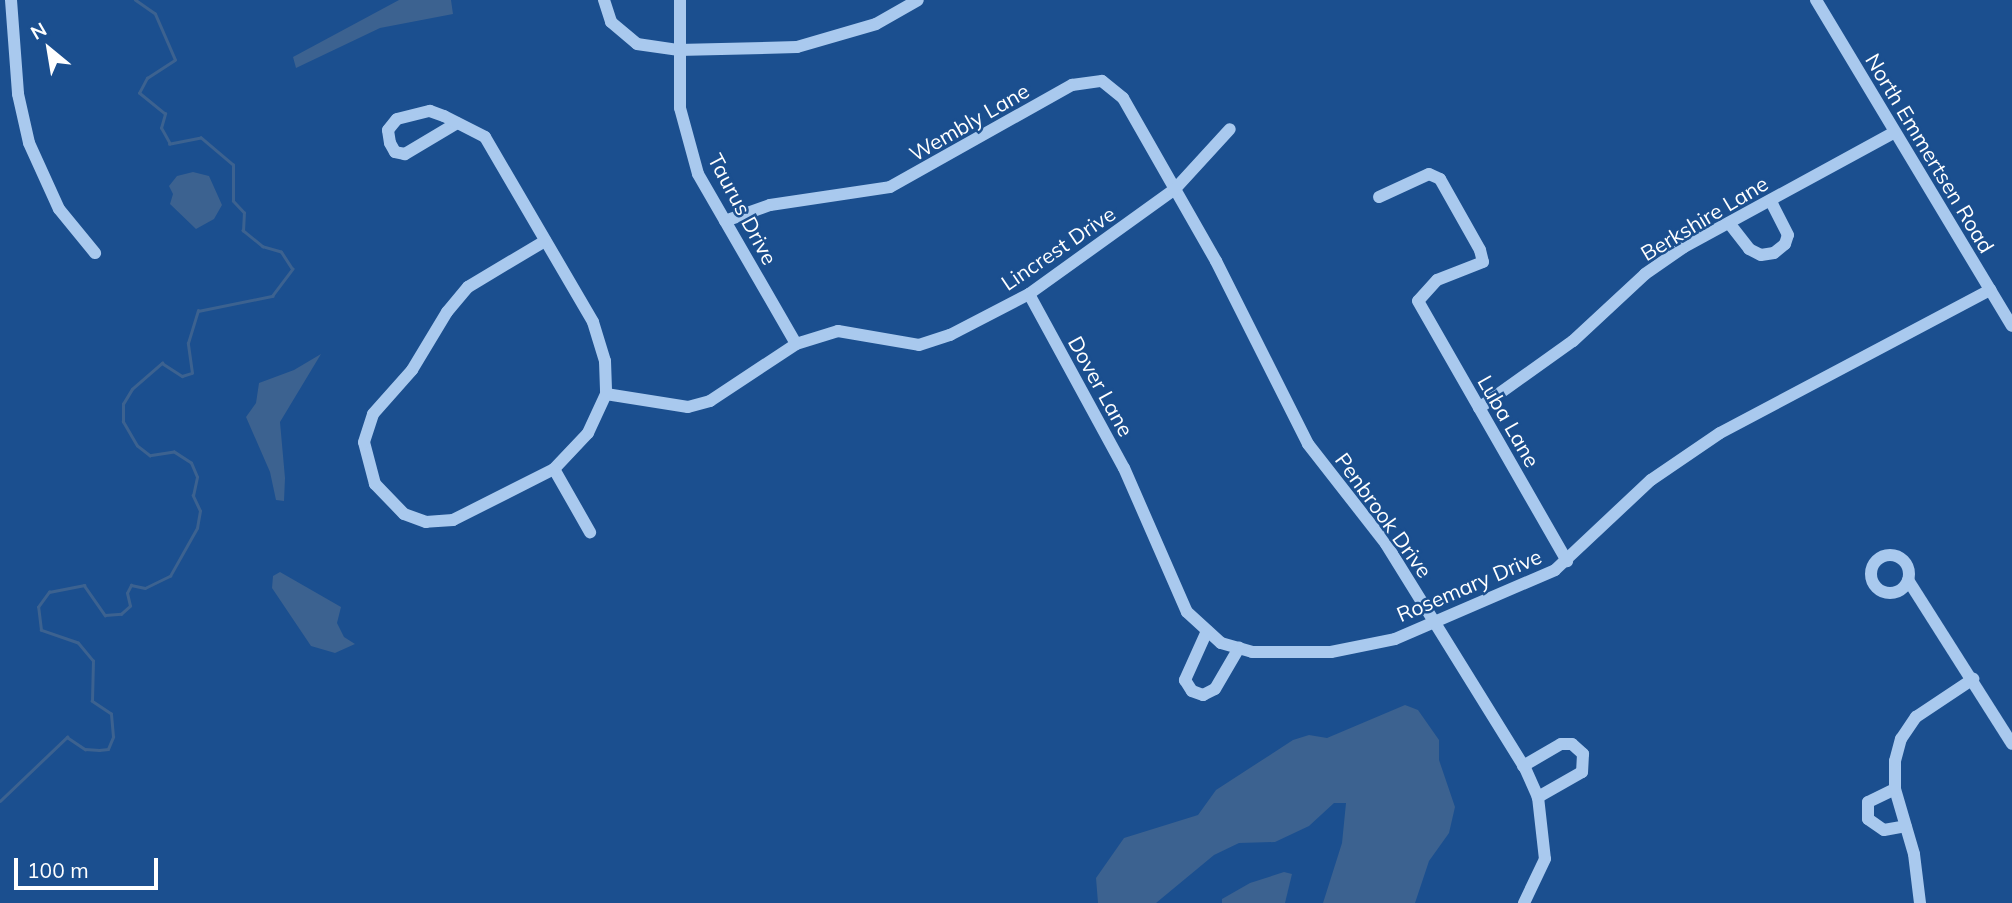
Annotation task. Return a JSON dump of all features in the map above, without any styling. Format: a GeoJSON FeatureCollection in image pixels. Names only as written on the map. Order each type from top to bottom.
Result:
{"type":"FeatureCollection","features":[{"type":"Feature","properties":{"kind":"street"},"geometry":{"type":"LineString","coordinates":[[11,0],[18,94],[29,144],[59,209],[95,253]]}},
{"type":"Feature","properties":{"kind":"street"},"geometry":{"type":"LineString","coordinates":[[604,0],[611,22],[637,44],[678,50],[781,48],[876,24],[918,0]]}},
{"type":"Feature","properties":{"kind":"street","name":"Taurus Drive"},"geometry":{"type":"LineString","coordinates":[[680,0],[680,107],[698,174],[796,344]]}},
{"type":"Feature","properties":{"kind":"street","name":"North Emmertsen Road"},"geometry":{"type":"LineString","coordinates":[[1816,0],[2012,326]]}},
{"type":"Feature","properties":{"kind":"street","name":"Wembly Lane"},"geometry":{"type":"LineString","coordinates":[[725,221],[770,205],[890,187],[1072,85],[1102,81],[1124,98],[1175,190]]}},
{"type":"Feature","properties":{"kind":"street"},"geometry":{"type":"LineString","coordinates":[[457,123],[405,155],[395,152],[390,143],[388,130],[408,115],[430,111],[457,123],[485,137],[593,323],[605,361],[606,394],[588,433],[554,469],[453,520],[426,522],[389,503],[375,484],[364,442],[373,414],[412,370],[468,287],[545,241]]}},
{"type":"Feature","properties":{"kind":"street","name":"Lincrest Drive"},"geometry":{"type":"LineString","coordinates":[[606,394],[688,407],[710,401],[796,344],[838,331],[919,345],[950,335],[1029,294],[1175,190],[1230,129]]}},
{"type":"Feature","properties":{"kind":"street","name":"Berkshire Lane"},"geometry":{"type":"LineString","coordinates":[[1479,408],[1573,341],[1646,274],[1729,223],[1895,132]]}},
{"type":"Feature","properties":{"kind":"street","name":"Luba Lane"},"geometry":{"type":"LineString","coordinates":[[1379,197],[1429,174],[1440,178],[1480,250],[1483,262],[1437,280],[1418,301],[1567,561]]}},
{"type":"Feature","properties":{"kind":"street","name":"Penbrook Drive"},"geometry":{"type":"LineString","coordinates":[[1175,190],[1308,444],[1386,544],[1523,766],[1538,797],[1545,859],[1524,903]]}},
{"type":"Feature","properties":{"kind":"street"},"geometry":{"type":"LineString","coordinates":[[1729,223],[1749,249],[1761,255],[1774,253],[1788,235],[1770,200]]}},
{"type":"Feature","properties":{"kind":"street","name":"Rosemary Drive"},"geometry":{"type":"LineString","coordinates":[[1136,497],[1186,612],[1221,643],[1252,652],[1331,652],[1395,639],[1567,561],[1651,480],[1720,433],[1990,290]]}},
{"type":"Feature","properties":{"kind":"street","name":"Dover Lane"},"geometry":{"type":"LineString","coordinates":[[1029,294],[1136,497]]}},
{"type":"Feature","properties":{"kind":"street"},"geometry":{"type":"LineString","coordinates":[[554,469],[590,532]]}},
{"type":"Feature","properties":{"kind":"street"},"geometry":{"type":"LineString","coordinates":[[1908,580],[2012,744]]}},
{"type":"Feature","properties":{"kind":"street"},"geometry":{"type":"LineString","coordinates":[[1207,631],[1185,680],[1192,691],[1203,695],[1214,689],[1239,648]]}},
{"type":"Feature","properties":{"kind":"street"},"geometry":{"type":"LineString","coordinates":[[1920,903],[1906,826],[1895,789],[1901,738],[1916,717],[1973,679]]}},
{"type":"Feature","properties":{"kind":"street"},"geometry":{"type":"LineString","coordinates":[[1523,766],[1561,744],[1572,744],[1583,754],[1582,772],[1538,797]]}},
{"type":"Feature","properties":{"kind":"street"},"geometry":{"type":"LineString","coordinates":[[1895,789],[1868,802],[1868,819],[1884,830],[1906,826]]}},
{"type":"Feature","properties":{"kind":"water"},"geometry":{"type":"Polygon","coordinates":[[[399,0],[451,0],[453,14],[380,28],[296,68],[293,57],[399,0]]]}},
{"type":"Feature","properties":{"kind":"water"},"geometry":{"type":"Polygon","coordinates":[[[193,172],[209,176],[222,205],[214,219],[196,229],[170,204],[173,194],[169,186],[177,176],[193,172]]]}},
{"type":"Feature","properties":{"kind":"water"},"geometry":{"type":"Polygon","coordinates":[[[321,354],[280,422],[285,478],[284,501],[276,500],[270,472],[246,417],[256,403],[259,383],[294,370],[321,354]]]}},
{"type":"Feature","properties":{"kind":"water"},"geometry":{"type":"Polygon","coordinates":[[[280,572],[341,607],[337,623],[344,637],[355,644],[335,653],[311,646],[272,588],[273,576],[280,572]]]}},
{"type":"Feature","properties":{"kind":"water"},"geometry":{"type":"Polygon","coordinates":[[[1405,705],[1418,710],[1439,740],[1439,760],[1455,807],[1449,833],[1429,861],[1415,903],[1323,903],[1342,843],[1346,803],[1334,803],[1309,826],[1275,842],[1239,843],[1214,855],[1156,903],[1098,903],[1096,878],[1124,838],[1198,815],[1216,790],[1293,740],[1309,735],[1327,738],[1405,705]]]}},
{"type":"Feature","properties":{"kind":"water"},"geometry":{"type":"Polygon","coordinates":[[[1284,872],[1292,874],[1285,903],[1222,903],[1222,899],[1250,883],[1284,872]]]}},
{"type":"Feature","properties":{"kind":"waterway"},"geometry":{"type":"LineString","coordinates":[[0,801],[67,737],[85,749],[99,750],[108,749],[113,737],[111,714],[92,701],[93,661],[78,643],[41,630],[38,607],[49,592],[84,585],[105,615],[121,614],[130,606],[127,593],[131,585],[145,588],[170,576],[197,528],[200,511],[193,496],[197,477],[191,463],[174,452],[150,456],[137,446],[123,422],[123,404],[132,389],[162,363],[182,376],[192,373],[188,343],[198,311],[272,296],[292,269],[281,252],[263,247],[243,231],[244,213],[233,201],[233,165],[201,138],[170,144],[161,128],[165,114],[139,93],[147,78],[175,60],[155,14],[135,0]]}}]}
